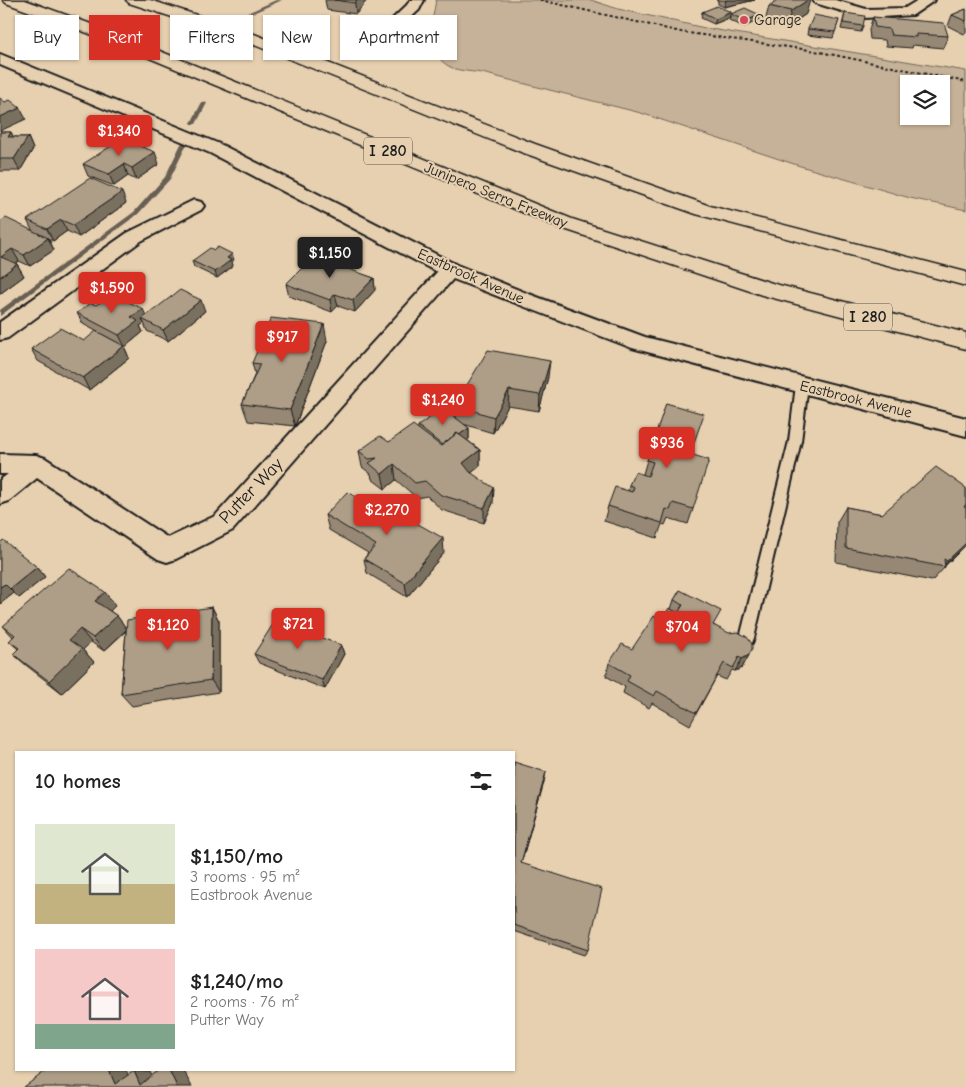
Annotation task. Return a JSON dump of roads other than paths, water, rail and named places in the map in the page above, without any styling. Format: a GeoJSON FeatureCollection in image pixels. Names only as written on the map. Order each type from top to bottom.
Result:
{"type":"FeatureCollection","features":[{"type":"Feature","properties":{"kind":"highway","name":"Junipero Serra Freeway"},"geometry":{"type":"LineString","coordinates":[[11,0],[107,35],[573,226],[770,290],[966,341]]}},
{"type":"Feature","properties":{"kind":"highway"},"geometry":{"type":"LineString","coordinates":[[134,0],[181,15]]}},
{"type":"Feature","properties":{"kind":"highway"},"geometry":{"type":"LineString","coordinates":[[185,0],[220,15]]}},
{"type":"Feature","properties":{"kind":"highway"},"geometry":{"type":"LineString","coordinates":[[253,39],[528,148],[694,206],[796,236],[966,279]]}},
{"type":"Feature","properties":{"kind":"street"},"geometry":{"type":"LineString","coordinates":[[405,15],[414,7],[417,0]]}},
{"type":"Feature","properties":{"kind":"street"},"geometry":{"type":"LineString","coordinates":[[820,0],[865,14],[908,12],[928,0]]}},
{"type":"Feature","properties":{"kind":"street","name":"Eastbrook Avenue"},"geometry":{"type":"LineString","coordinates":[[0,59],[216,149],[450,270],[522,300],[640,343],[966,427]]}},
{"type":"Feature","properties":{"kind":"street"},"geometry":{"type":"LineString","coordinates":[[0,333],[134,237],[194,206]]}},
{"type":"Feature","properties":{"kind":"street","name":"Putter Way"},"geometry":{"type":"LineString","coordinates":[[0,464],[36,466],[167,551],[224,523],[450,270]]}},
{"type":"Feature","properties":{"kind":"street"},"geometry":{"type":"LineString","coordinates":[[0,494],[36,466]]}},
{"type":"Feature","properties":{"kind":"lane"},"geometry":{"type":"LineString","coordinates":[[747,638],[795,441],[802,385]]}},
{"type":"Feature","properties":{"kind":"waterway"},"geometry":{"type":"LineString","coordinates":[[247,14],[280,0]]}},
{"type":"Feature","properties":{"kind":"waterway"},"geometry":{"type":"LineString","coordinates":[[194,123],[204,103]]}},
{"type":"Feature","properties":{"kind":"waterway"},"geometry":{"type":"LineString","coordinates":[[0,314],[136,213],[168,178],[184,144]]}},
{"type":"Feature","properties":{"kind":"place","name":"Garage"},"geometry":{"type":"Point","coordinates":[744,20]}}]}
